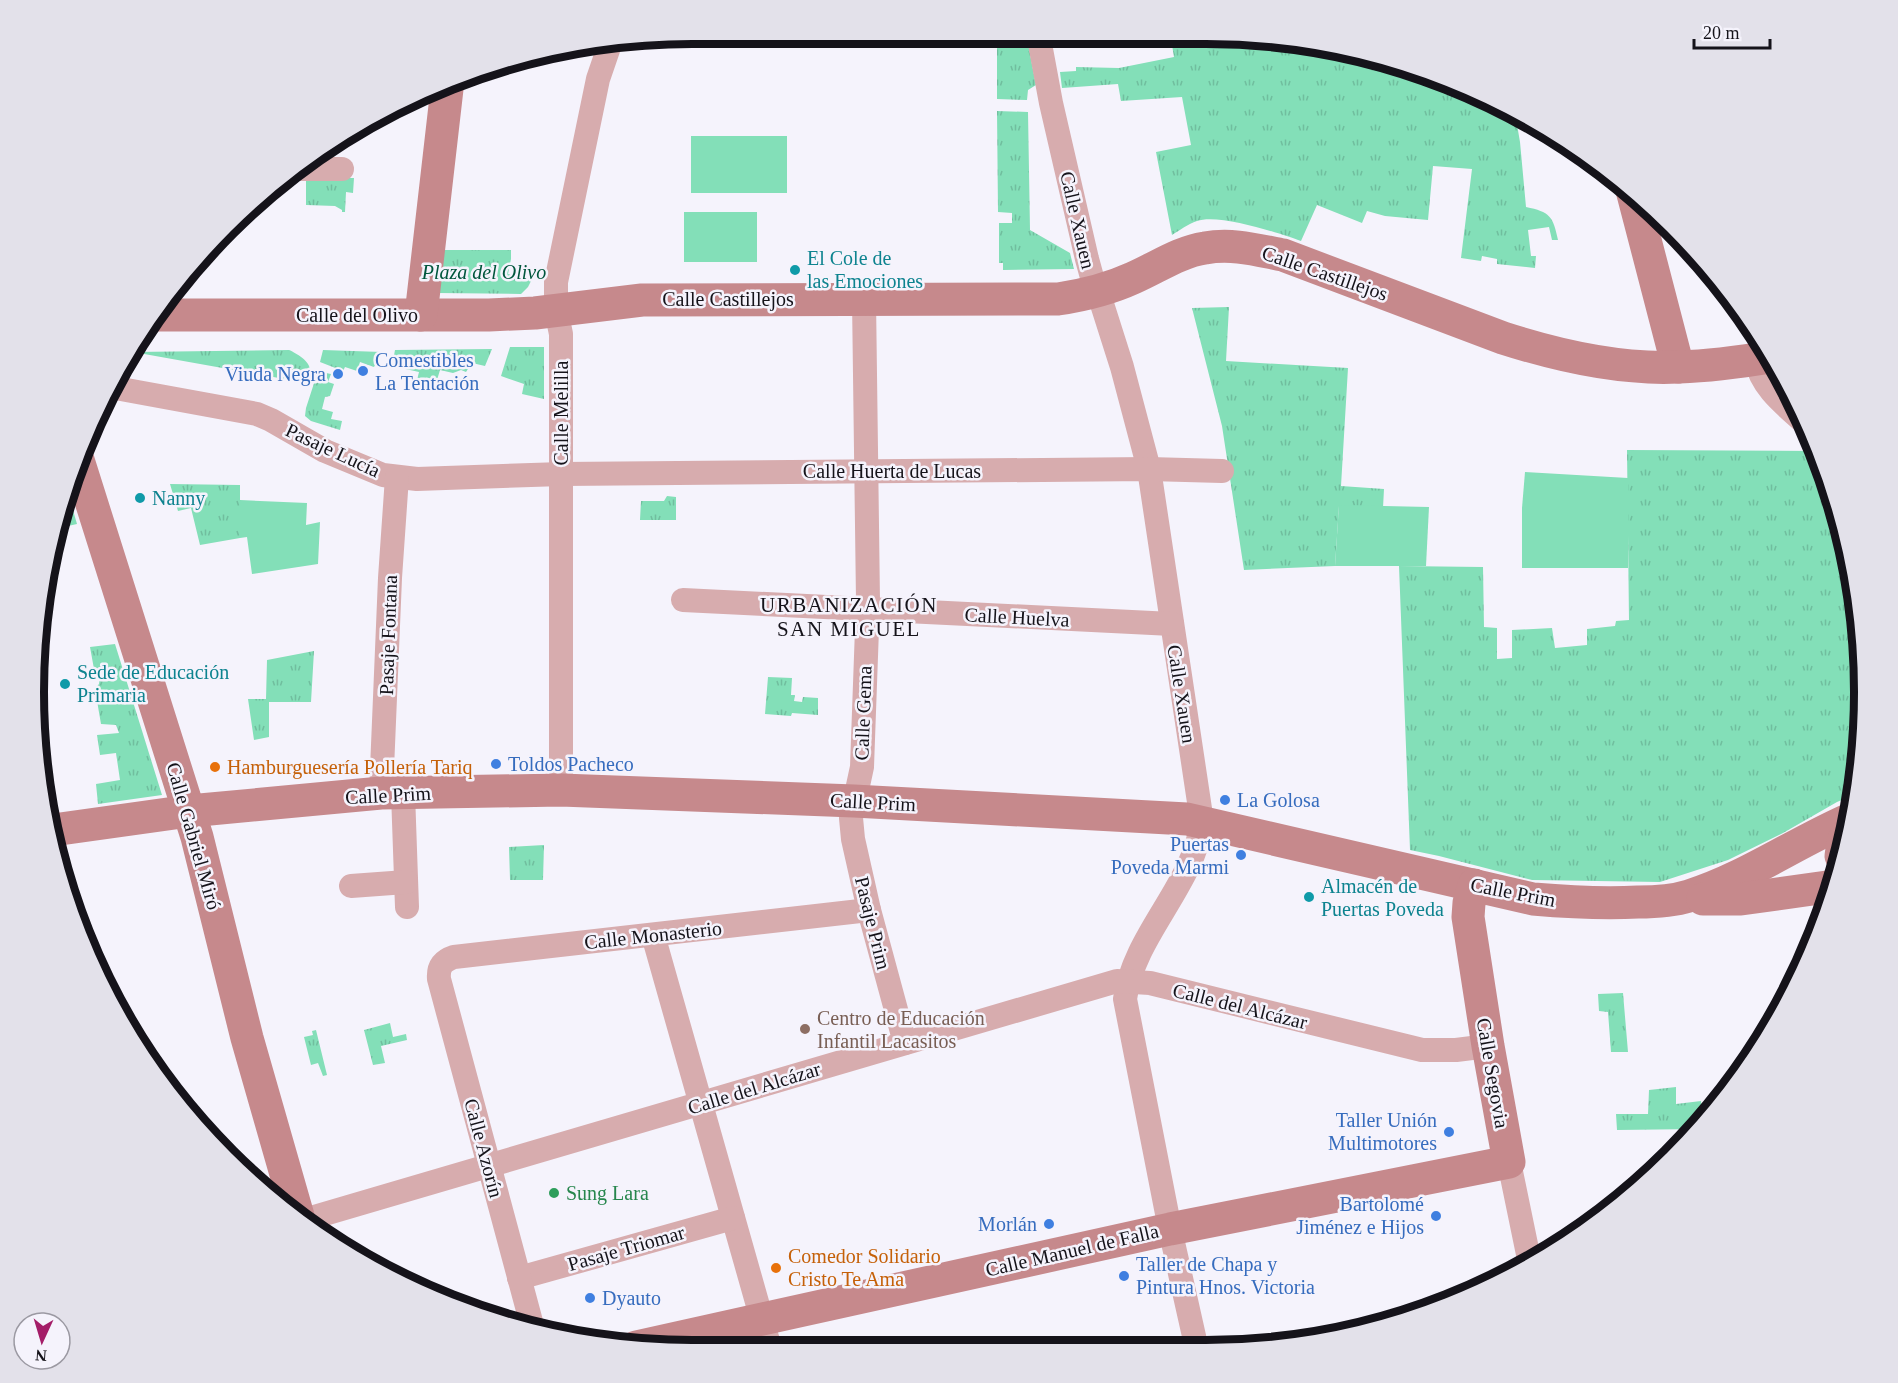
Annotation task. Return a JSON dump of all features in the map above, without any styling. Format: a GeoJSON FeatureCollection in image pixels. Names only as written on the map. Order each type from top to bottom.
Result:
{"type":"FeatureCollection","features":[{"type":"Feature","properties":{"kind":"street","name":"Calle Xauen"},"geometry":{"type":"LineString","coordinates":[[1040,44],[1051,103],[1099,298],[1122,367],[1149,469],[1202,822],[1197,848],[1128,981],[1125,1005],[1195,1340]]}},
{"type":"Feature","properties":{"kind":"street","name":"Calle Melilla"},"geometry":{"type":"LineString","coordinates":[[561,790],[561,334],[555,294],[598,79],[608,49]]}},
{"type":"Feature","properties":{"kind":"street"},"geometry":{"type":"LineString","coordinates":[[421,315],[447,92]]}},
{"type":"Feature","properties":{"kind":"street"},"geometry":{"type":"LineString","coordinates":[[308,169],[342,169]]}},
{"type":"Feature","properties":{"kind":"street"},"geometry":{"type":"LineString","coordinates":[[1636,206],[1678,367]]}},
{"type":"Feature","properties":{"kind":"street","name":"Calle Castillejos"},"geometry":{"type":"LineString","coordinates":[[556,310],[642,300],[1099,298],[1180,254],[1227,246],[1252,248],[1283,255],[1481,330],[1538,349],[1636,366],[1678,367],[1762,359]]}},
{"type":"Feature","properties":{"kind":"street","name":"Calle Gema"},"geometry":{"type":"LineString","coordinates":[[854,801],[862,767],[867,610],[864,299]]}},
{"type":"Feature","properties":{"kind":"street","name":"Calle del Olivo"},"geometry":{"type":"LineString","coordinates":[[164,315],[421,315],[535,313],[556,310]]}},
{"type":"Feature","properties":{"kind":"street"},"geometry":{"type":"LineString","coordinates":[[1763,360],[1758,370],[1762,379],[1790,409]]}},
{"type":"Feature","properties":{"kind":"street","name":"Pasaje Lucía"},"geometry":{"type":"LineString","coordinates":[[119,389],[257,414],[325,450],[383,475],[417,479],[562,474]]}},
{"type":"Feature","properties":{"kind":"street","name":"Calle Huerta de Lucas"},"geometry":{"type":"LineString","coordinates":[[562,474],[1149,469],[1222,471]]}},
{"type":"Feature","properties":{"kind":"street","name":"Calle Gabriel Miró"},"geometry":{"type":"LineString","coordinates":[[82,473],[197,837],[247,1038],[295,1204]]}},
{"type":"Feature","properties":{"kind":"street","name":"Pasaje Fontana"},"geometry":{"type":"LineString","coordinates":[[396,477],[390,578],[392,793],[406,882],[407,907]]}},
{"type":"Feature","properties":{"kind":"street","name":"Calle Huelva"},"geometry":{"type":"LineString","coordinates":[[683,600],[1172,624]]}},
{"type":"Feature","properties":{"kind":"street","name":"Calle Prim"},"geometry":{"type":"LineString","coordinates":[[59,830],[189,811],[392,793],[561,790],[854,801],[1163,817],[1202,822],[1533,899],[1606,903],[1657,902],[1686,897],[1727,882],[1841,824]]}},
{"type":"Feature","properties":{"kind":"street","name":"Pasaje Prim"},"geometry":{"type":"LineString","coordinates":[[854,801],[851,813],[853,839],[904,1043]]}},
{"type":"Feature","properties":{"kind":"street"},"geometry":{"type":"LineString","coordinates":[[351,886],[406,882]]}},
{"type":"Feature","properties":{"kind":"street","name":"Calle Segovia"},"geometry":{"type":"LineString","coordinates":[[1474,885],[1468,917],[1488,1046],[1528,1254]]}},
{"type":"Feature","properties":{"kind":"street","name":"Calle Prim"},"geometry":{"type":"LineString","coordinates":[[1686,897],[1712,900],[1741,899],[1824,887]]}},
{"type":"Feature","properties":{"kind":"street","name":"Calle Monasterio"},"geometry":{"type":"LineString","coordinates":[[440,967],[448,959],[454,957],[870,910]]}},
{"type":"Feature","properties":{"kind":"street"},"geometry":{"type":"LineString","coordinates":[[653,935],[766,1333]]}},
{"type":"Feature","properties":{"kind":"street","name":"Calle Azorín"},"geometry":{"type":"LineString","coordinates":[[440,967],[439,979],[530,1318]]}},
{"type":"Feature","properties":{"kind":"street","name":"Calle del Alcázar"},"geometry":{"type":"LineString","coordinates":[[313,1217],[1108,983],[1128,981],[1150,983],[1422,1050],[1456,1050],[1488,1046]]}},
{"type":"Feature","properties":{"kind":"street","name":"Calle Manuel de Falla"},"geometry":{"type":"LineString","coordinates":[[701,1340],[766,1333],[1170,1228],[1509,1162]]}},
{"type":"Feature","properties":{"kind":"street","name":"Pasaje Triomar"},"geometry":{"type":"LineString","coordinates":[[519,1278],[733,1218]]}},
{"type":"Feature","properties":{"kind":"green space"},"geometry":{"type":"Polygon","coordinates":[[[997,44],[1028,44],[1036,85],[1028,90],[1027,100],[997,99],[997,44]]]}},
{"type":"Feature","properties":{"kind":"green space"},"geometry":{"type":"Polygon","coordinates":[[[1172,44],[1249,45],[1291,49],[1333,56],[1415,78],[1493,110],[1517,123],[1526,207],[1549,216],[1558,240],[1552,240],[1549,227],[1528,230],[1531,256],[1536,256],[1535,268],[1497,264],[1497,259],[1482,256],[1481,261],[1461,258],[1472,169],[1433,166],[1428,220],[1385,216],[1367,211],[1362,223],[1317,205],[1301,241],[1249,225],[1207,219],[1187,225],[1172,235],[1156,152],[1191,145],[1182,97],[1121,101],[1118,84],[1062,88],[1060,72],[1076,71],[1076,67],[1119,68],[1174,57],[1172,44]]]}},
{"type":"Feature","properties":{"kind":"green space"},"geometry":{"type":"Polygon","coordinates":[[[997,111],[1028,112],[1030,230],[1070,253],[1074,269],[1003,270],[1003,263],[999,263],[999,223],[1012,223],[1012,213],[998,212],[997,111]]]}},
{"type":"Feature","properties":{"kind":"green space"},"geometry":{"type":"Polygon","coordinates":[[[691,136],[787,136],[787,193],[691,193],[691,136]]]}},
{"type":"Feature","properties":{"kind":"green space"},"geometry":{"type":"Polygon","coordinates":[[[306,178],[354,178],[353,193],[346,192],[345,212],[335,206],[306,205],[306,178]]]}},
{"type":"Feature","properties":{"kind":"green space"},"geometry":{"type":"Polygon","coordinates":[[[684,212],[757,212],[757,262],[684,262],[684,212]]]}},
{"type":"Feature","properties":{"kind":"green space","name":"Plaza del Olivo"},"geometry":{"type":"Polygon","coordinates":[[[442,250],[511,250],[508,274],[532,279],[521,294],[437,293],[442,250]]]}},
{"type":"Feature","properties":{"kind":"green space"},"geometry":{"type":"Polygon","coordinates":[[[1229,307],[1226,361],[1348,368],[1341,486],[1384,489],[1383,508],[1339,506],[1335,566],[1244,570],[1222,426],[1192,308],[1229,307]]]}},
{"type":"Feature","properties":{"kind":"green space"},"geometry":{"type":"Polygon","coordinates":[[[510,347],[544,347],[544,399],[522,394],[524,384],[501,376],[510,347]]]}},
{"type":"Feature","properties":{"kind":"green space"},"geometry":{"type":"Polygon","coordinates":[[[492,349],[485,366],[472,363],[466,372],[461,370],[453,373],[440,370],[434,390],[416,384],[419,372],[392,366],[395,350],[492,349]]]}},
{"type":"Feature","properties":{"kind":"green space"},"geometry":{"type":"Polygon","coordinates":[[[289,350],[302,358],[310,370],[301,382],[140,352],[289,350]]]}},
{"type":"Feature","properties":{"kind":"green space"},"geometry":{"type":"Polygon","coordinates":[[[323,350],[382,352],[374,367],[360,362],[357,371],[345,367],[343,371],[320,362],[323,350]]]}},
{"type":"Feature","properties":{"kind":"green space"},"geometry":{"type":"Polygon","coordinates":[[[321,372],[331,374],[328,382],[334,384],[330,396],[325,397],[322,409],[333,412],[331,419],[342,421],[340,430],[311,421],[305,416],[317,374],[321,372]]]}},
{"type":"Feature","properties":{"kind":"green space"},"geometry":{"type":"Polygon","coordinates":[[[1627,450],[1808,451],[1832,524],[1849,607],[1854,692],[1853,734],[1845,799],[1728,860],[1660,882],[1532,880],[1410,850],[1399,566],[1483,567],[1484,627],[1497,628],[1497,659],[1512,658],[1512,630],[1552,628],[1555,648],[1587,645],[1587,629],[1615,626],[1616,621],[1629,620],[1627,450]]]}},
{"type":"Feature","properties":{"kind":"green space"},"geometry":{"type":"Polygon","coordinates":[[[1525,472],[1628,478],[1628,568],[1522,568],[1522,508],[1525,472]]]}},
{"type":"Feature","properties":{"kind":"green space"},"geometry":{"type":"Polygon","coordinates":[[[170,484],[240,485],[240,538],[200,545],[191,508],[178,511],[170,484]]]}},
{"type":"Feature","properties":{"kind":"green space"},"geometry":{"type":"Polygon","coordinates":[[[667,496],[676,497],[676,520],[640,520],[641,501],[664,501],[667,496]]]}},
{"type":"Feature","properties":{"kind":"green space"},"geometry":{"type":"Polygon","coordinates":[[[240,500],[307,503],[306,525],[320,522],[318,564],[252,574],[247,537],[240,538],[240,500]]]}},
{"type":"Feature","properties":{"kind":"green space"},"geometry":{"type":"Polygon","coordinates":[[[71,505],[77,524],[65,527],[71,505]]]}},
{"type":"Feature","properties":{"kind":"green space"},"geometry":{"type":"Polygon","coordinates":[[[1339,505],[1429,507],[1426,566],[1335,566],[1339,505]]]}},
{"type":"Feature","properties":{"kind":"green space"},"geometry":{"type":"Polygon","coordinates":[[[115,644],[162,795],[98,804],[96,784],[120,780],[116,753],[100,755],[97,735],[119,733],[116,725],[101,724],[95,689],[100,677],[94,669],[90,647],[115,644]]]}},
{"type":"Feature","properties":{"kind":"green space"},"geometry":{"type":"Polygon","coordinates":[[[314,651],[311,702],[269,702],[269,737],[254,740],[248,699],[266,699],[267,660],[314,651]]]}},
{"type":"Feature","properties":{"kind":"green space"},"geometry":{"type":"Polygon","coordinates":[[[768,677],[792,678],[791,695],[795,695],[794,701],[802,702],[803,697],[818,698],[818,715],[765,714],[768,677]]]}},
{"type":"Feature","properties":{"kind":"green space"},"geometry":{"type":"Polygon","coordinates":[[[544,845],[543,880],[510,880],[509,847],[544,845]]]}},
{"type":"Feature","properties":{"kind":"green space"},"geometry":{"type":"Polygon","coordinates":[[[1623,993],[1628,1052],[1611,1052],[1608,1012],[1599,1011],[1598,994],[1623,993]]]}},
{"type":"Feature","properties":{"kind":"green space"},"geometry":{"type":"Polygon","coordinates":[[[390,1023],[393,1037],[406,1034],[407,1040],[381,1046],[385,1063],[373,1065],[364,1030],[390,1023]]]}},
{"type":"Feature","properties":{"kind":"green space"},"geometry":{"type":"Polygon","coordinates":[[[316,1030],[327,1075],[323,1076],[318,1063],[311,1065],[304,1037],[313,1035],[312,1031],[316,1030]]]}},
{"type":"Feature","properties":{"kind":"green space"},"geometry":{"type":"Polygon","coordinates":[[[1676,1087],[1676,1104],[1701,1101],[1702,1110],[1684,1129],[1617,1130],[1616,1114],[1648,1114],[1649,1090],[1676,1087]]]}},
{"type":"Feature","properties":{"kind":"place","name":"El Cole de las Emociones"},"geometry":{"type":"Point","coordinates":[795,270]}},
{"type":"Feature","properties":{"kind":"place","name":"Comestibles La Tentación"},"geometry":{"type":"Point","coordinates":[363,371]}},
{"type":"Feature","properties":{"kind":"place","name":"Viuda Negra"},"geometry":{"type":"Point","coordinates":[338,374]}},
{"type":"Feature","properties":{"kind":"place","name":"Nanny"},"geometry":{"type":"Point","coordinates":[140,498]}},
{"type":"Feature","properties":{"kind":"place","name":"Sede de Educación Primaria"},"geometry":{"type":"Point","coordinates":[65,684]}},
{"type":"Feature","properties":{"kind":"place","name":"Toldos Pacheco"},"geometry":{"type":"Point","coordinates":[496,764]}},
{"type":"Feature","properties":{"kind":"place","name":"Hamburguesería Pollería Tariq"},"geometry":{"type":"Point","coordinates":[215,767]}},
{"type":"Feature","properties":{"kind":"place","name":"La Golosa"},"geometry":{"type":"Point","coordinates":[1225,800]}},
{"type":"Feature","properties":{"kind":"place","name":"Puertas Poveda Marmi"},"geometry":{"type":"Point","coordinates":[1241,855]}},
{"type":"Feature","properties":{"kind":"place","name":"Almacén de Puertas Poveda"},"geometry":{"type":"Point","coordinates":[1309,897]}},
{"type":"Feature","properties":{"kind":"place","name":"Centro de Educación Infantil Lacasitos"},"geometry":{"type":"Point","coordinates":[805,1029]}},
{"type":"Feature","properties":{"kind":"place","name":"Taller Unión Multimotores"},"geometry":{"type":"Point","coordinates":[1449,1132]}},
{"type":"Feature","properties":{"kind":"place","name":"Sung Lara"},"geometry":{"type":"Point","coordinates":[554,1193]}},
{"type":"Feature","properties":{"kind":"place","name":"Bartolomé Jiménez e Hijos"},"geometry":{"type":"Point","coordinates":[1436,1216]}},
{"type":"Feature","properties":{"kind":"place","name":"Morlán"},"geometry":{"type":"Point","coordinates":[1049,1224]}},
{"type":"Feature","properties":{"kind":"place","name":"Comedor Solidario Cristo Te Ama"},"geometry":{"type":"Point","coordinates":[776,1268]}},
{"type":"Feature","properties":{"kind":"place","name":"Taller de Chapa y Pintura Hnos. Victoria"},"geometry":{"type":"Point","coordinates":[1124,1276]}},
{"type":"Feature","properties":{"kind":"place","name":"Dyauto"},"geometry":{"type":"Point","coordinates":[590,1298]}},
{"type":"Feature","properties":{"kind":"district","name":"URBANIZACIÓN SAN MIGUEL"},"geometry":{"type":"Point","coordinates":[849,617]}}]}
